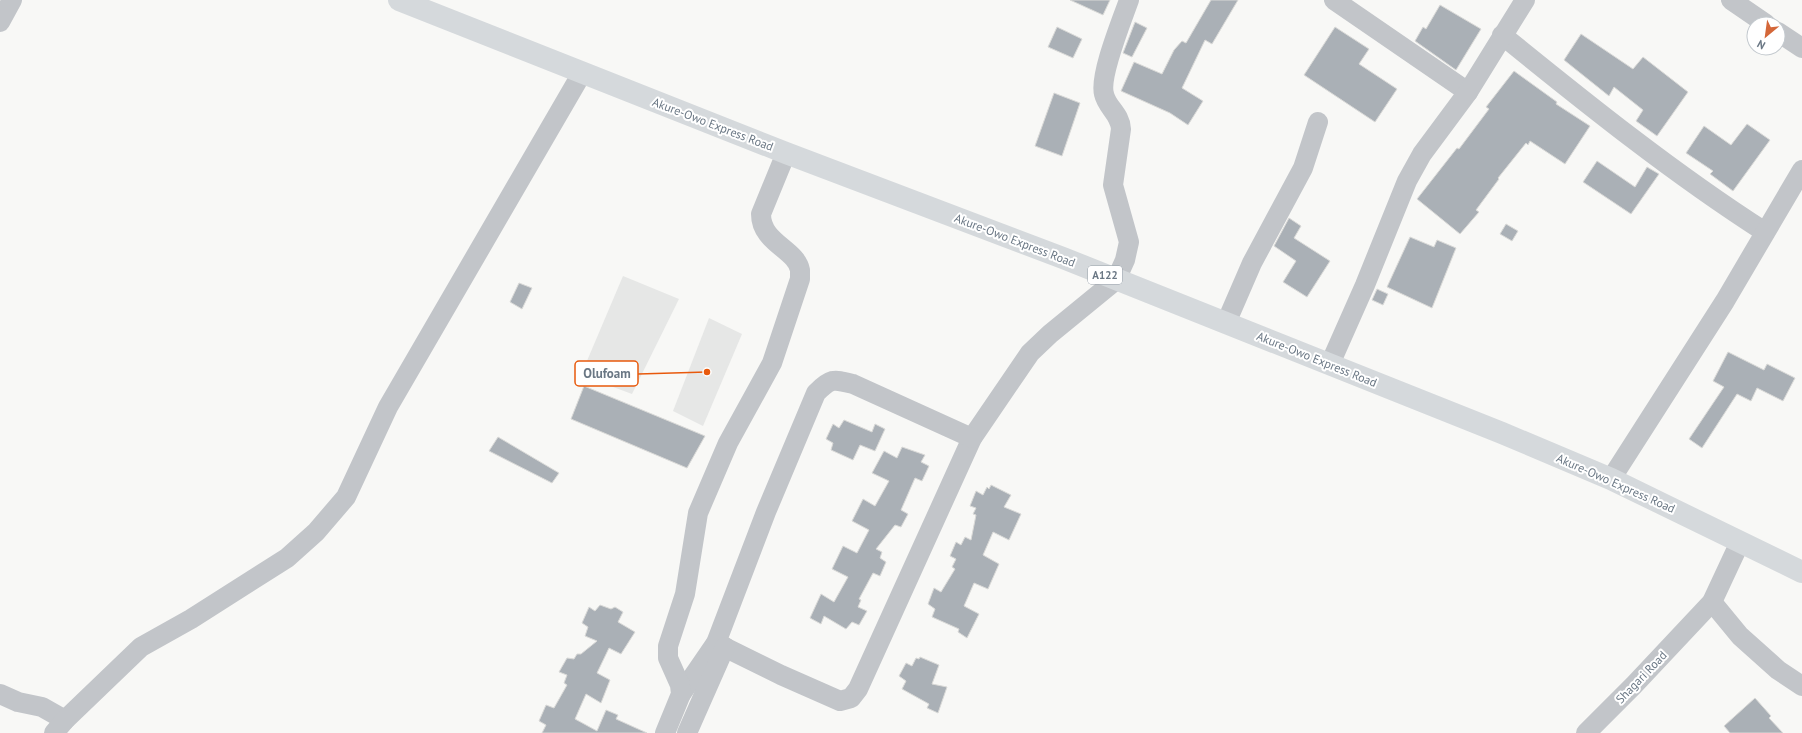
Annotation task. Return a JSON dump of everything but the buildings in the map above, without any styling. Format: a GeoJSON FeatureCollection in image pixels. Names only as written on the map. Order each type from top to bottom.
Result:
{"type":"FeatureCollection","features":[{"type":"Feature","properties":{"kind":"highway","name":"Akure-Owo Express Road"},"geometry":{"type":"LineString","coordinates":[[399,0],[786,153],[1226,323],[1502,433],[1691,516],[1802,572]]}},
{"type":"Feature","properties":{"kind":"street"},"geometry":{"type":"LineString","coordinates":[[0,22],[12,0]]}},
{"type":"Feature","properties":{"kind":"street"},"geometry":{"type":"LineString","coordinates":[[721,645],[781,675],[840,700],[851,698],[858,689],[972,438],[1030,353],[1050,334],[1116,280],[1125,260],[1129,242],[1113,185],[1121,129],[1120,120],[1104,96],[1102,87],[1105,72],[1129,0]]}},
{"type":"Feature","properties":{"kind":"street"},"geometry":{"type":"LineString","coordinates":[[1334,0],[1468,92]]}},
{"type":"Feature","properties":{"kind":"street"},"geometry":{"type":"LineString","coordinates":[[1330,364],[1407,181],[1422,154],[1468,92],[1525,0]]}},
{"type":"Feature","properties":{"kind":"street"},"geometry":{"type":"LineString","coordinates":[[1731,0],[1754,16]]}},
{"type":"Feature","properties":{"kind":"street"},"geometry":{"type":"LineString","coordinates":[[1502,35],[1612,124],[1726,207],[1765,232]]}},
{"type":"Feature","properties":{"kind":"street"},"geometry":{"type":"LineString","coordinates":[[1786,37],[1802,48]]}},
{"type":"Feature","properties":{"kind":"street"},"geometry":{"type":"LineString","coordinates":[[0,694],[18,702],[42,707],[59,726],[141,647],[191,619],[287,558],[316,532],[346,496],[388,407],[582,73]]}},
{"type":"Feature","properties":{"kind":"street"},"geometry":{"type":"LineString","coordinates":[[1226,323],[1252,262],[1303,168],[1318,122]]}},
{"type":"Feature","properties":{"kind":"street"},"geometry":{"type":"LineString","coordinates":[[681,694],[680,685],[668,658],[668,646],[685,594],[698,513],[728,443],[772,363],[800,279],[800,269],[796,261],[765,232],[761,222],[761,214],[786,153]]}},
{"type":"Feature","properties":{"kind":"street"},"geometry":{"type":"LineString","coordinates":[[1611,480],[1725,301],[1802,170]]}},
{"type":"Feature","properties":{"kind":"street"},"geometry":{"type":"LineString","coordinates":[[687,733],[721,645],[763,519],[816,393],[826,384],[836,380],[853,384],[972,438]]}},
{"type":"Feature","properties":{"kind":"street","name":"Shagari Road"},"geometry":{"type":"LineString","coordinates":[[1586,733],[1712,602],[1740,542]]}},
{"type":"Feature","properties":{"kind":"street"},"geometry":{"type":"LineString","coordinates":[[1712,602],[1740,636],[1778,670],[1802,686]]}},
{"type":"Feature","properties":{"kind":"street"},"geometry":{"type":"LineString","coordinates":[[665,733],[681,694],[721,645]]}},
{"type":"Feature","properties":{"kind":"shaded area"},"geometry":{"type":"Polygon","coordinates":[[[623,276],[679,299],[632,394],[581,375],[623,276]]]}},
{"type":"Feature","properties":{"kind":"shaded area"},"geometry":{"type":"Polygon","coordinates":[[[709,318],[742,334],[703,426],[673,411],[709,318]]]}},
{"type":"Feature","properties":{"kind":"place","name":"Olufoam"},"geometry":{"type":"Point","coordinates":[707,372]}}]}
